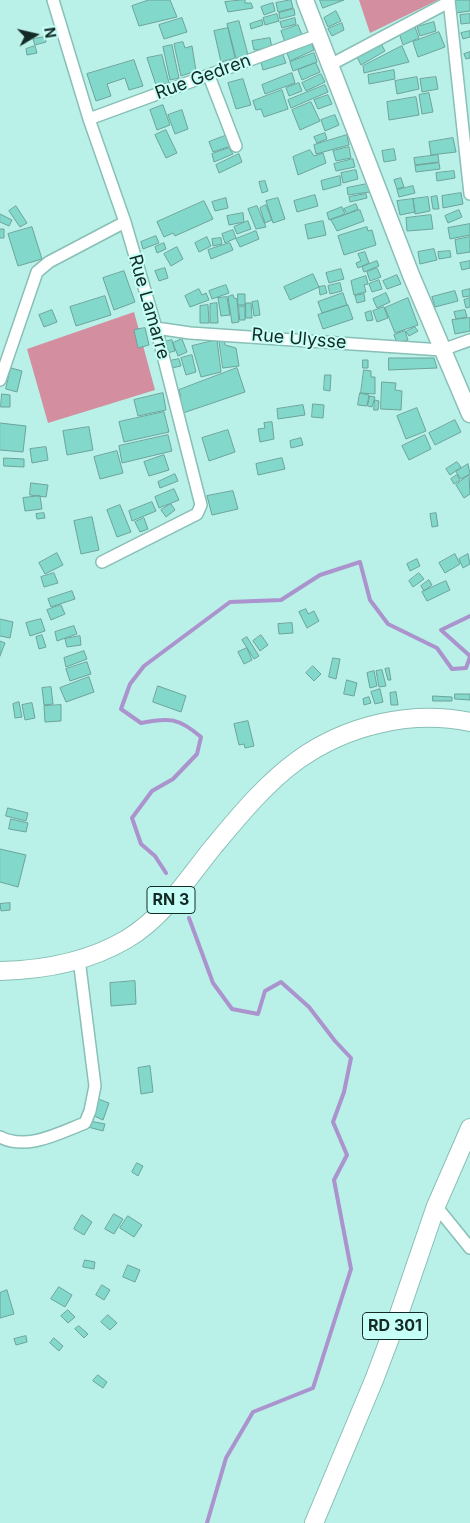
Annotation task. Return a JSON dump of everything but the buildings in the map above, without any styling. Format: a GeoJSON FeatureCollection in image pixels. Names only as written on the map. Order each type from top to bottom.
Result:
{"type":"FeatureCollection","features":[{"type":"Feature","properties":{"kind":"main road"},"geometry":{"type":"LineString","coordinates":[[305,0],[442,350],[470,414]]}},
{"type":"Feature","properties":{"kind":"main road","name":"RN 3"},"geometry":{"type":"LineString","coordinates":[[0,971],[60,966],[127,939],[152,920],[177,894],[213,847],[272,782],[299,759],[351,730],[394,720],[453,719],[470,722]]}},
{"type":"Feature","properties":{"kind":"main road","name":"RD 301"},"geometry":{"type":"LineString","coordinates":[[314,1523],[384,1355],[436,1206],[470,1128]]}},
{"type":"Feature","properties":{"kind":"street","name":"Rue Lamarre"},"geometry":{"type":"LineString","coordinates":[[53,0],[89,119],[125,222],[156,328],[201,505],[197,514],[102,562]]}},
{"type":"Feature","properties":{"kind":"street"},"geometry":{"type":"LineString","coordinates":[[330,64],[449,1],[470,194]]}},
{"type":"Feature","properties":{"kind":"street","name":"Rue Gedren"},"geometry":{"type":"LineString","coordinates":[[89,119],[318,36]]}},
{"type":"Feature","properties":{"kind":"street"},"geometry":{"type":"LineString","coordinates":[[209,76],[236,146]]}},
{"type":"Feature","properties":{"kind":"street"},"geometry":{"type":"LineString","coordinates":[[0,380],[38,272],[50,262],[125,222]]}},
{"type":"Feature","properties":{"kind":"street","name":"Rue Ulysse"},"geometry":{"type":"LineString","coordinates":[[156,328],[190,333],[442,350]]}},
{"type":"Feature","properties":{"kind":"street"},"geometry":{"type":"LineString","coordinates":[[442,350],[470,340]]}},
{"type":"Feature","properties":{"kind":"street"},"geometry":{"type":"LineString","coordinates":[[0,1137],[5,1140],[38,1142],[85,1123],[90,1111],[95,1086],[79,959]]}},
{"type":"Feature","properties":{"kind":"street"},"geometry":{"type":"LineString","coordinates":[[436,1206],[470,1248]]}},
{"type":"Feature","properties":{"kind":"shaded area"},"geometry":{"type":"Polygon","coordinates":[[[359,0],[438,0],[370,33],[359,0]]]}},
{"type":"Feature","properties":{"kind":"shaded area"},"geometry":{"type":"Polygon","coordinates":[[[134,312],[155,390],[48,423],[27,349],[134,312]]]}},
{"type":"Feature","properties":{"kind":"waterway"},"geometry":{"type":"LineString","coordinates":[[166,873],[155,856],[141,844],[132,818],[152,791],[173,779],[197,754],[201,737],[186,726],[173,721],[159,720],[141,723],[121,709],[130,684],[144,666],[230,602],[281,600],[320,575],[360,562],[370,600],[388,624],[437,648],[452,669],[466,668],[470,657]]}},
{"type":"Feature","properties":{"kind":"waterway"},"geometry":{"type":"LineString","coordinates":[[470,616],[441,630],[470,656]]}},
{"type":"Feature","properties":{"kind":"waterway"},"geometry":{"type":"LineString","coordinates":[[189,918],[213,983],[232,1009],[258,1014],[265,991],[281,982],[309,1007],[335,1041],[351,1058],[344,1092],[333,1122],[347,1155],[334,1180],[351,1269],[313,1388],[253,1412],[226,1458],[207,1523]]}}]}
